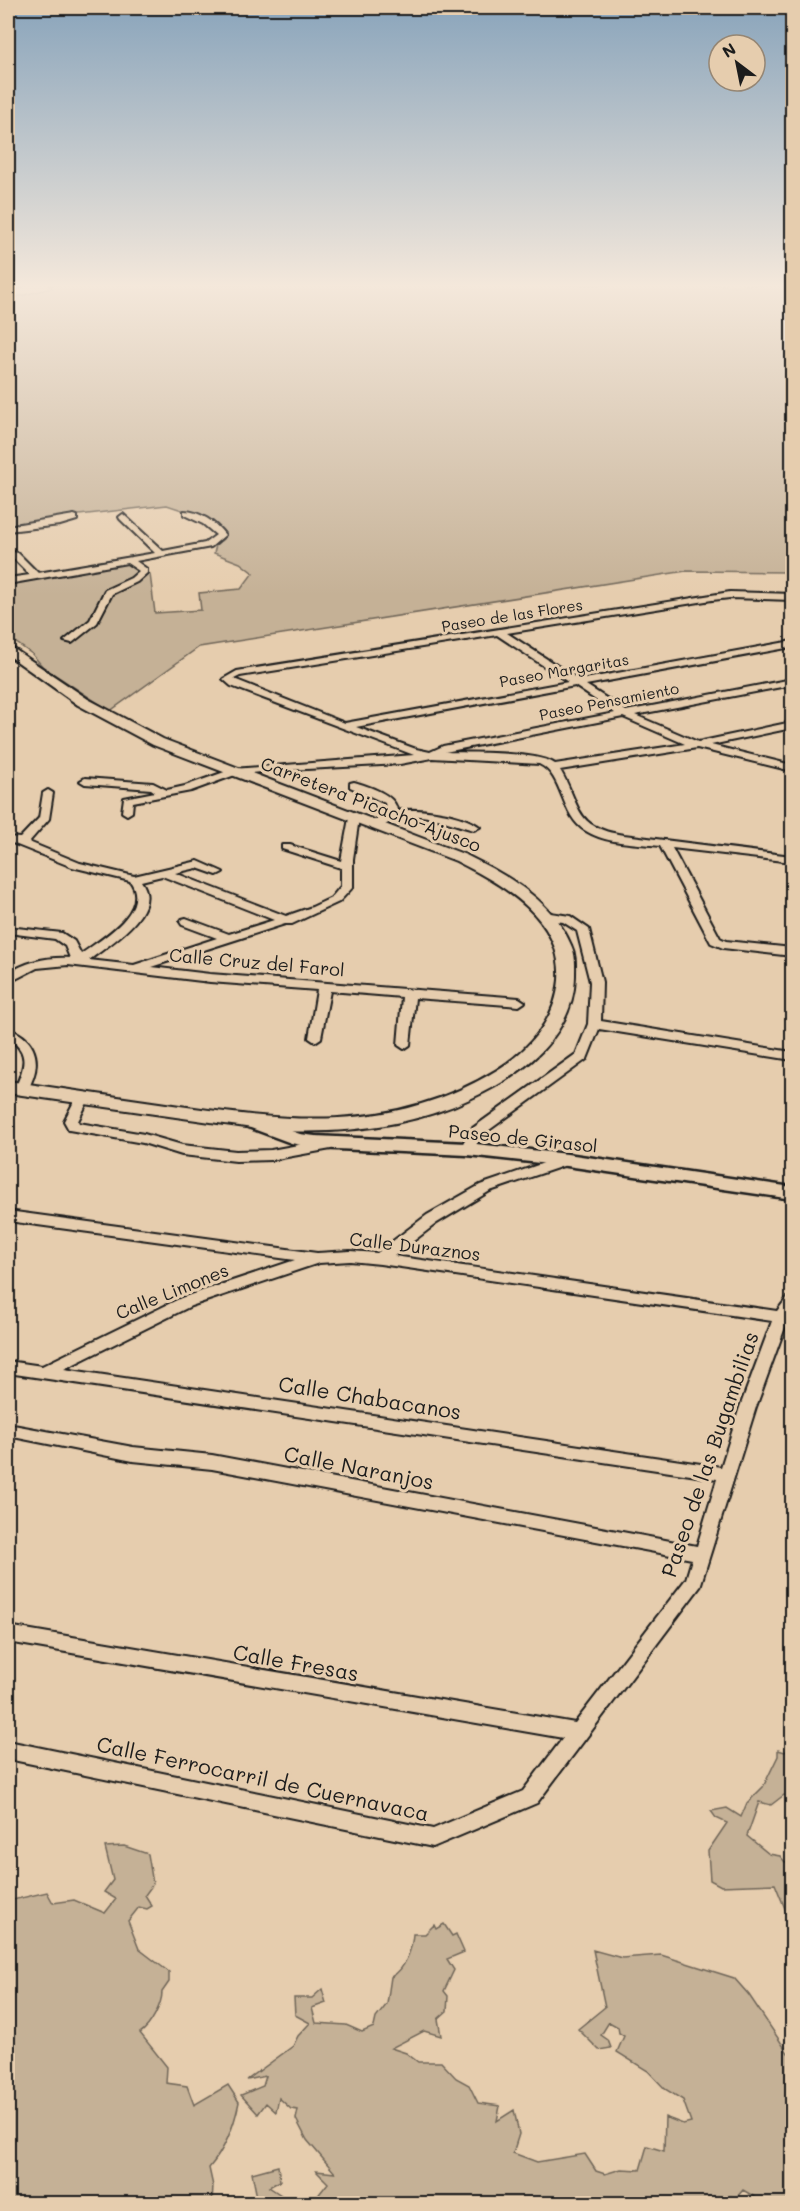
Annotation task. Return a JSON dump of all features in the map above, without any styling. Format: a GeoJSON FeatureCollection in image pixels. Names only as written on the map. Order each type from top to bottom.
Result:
{"type":"FeatureCollection","features":[{"type":"Feature","properties":{"kind":"main road","name":"Carretera Picacho-Ajusco"},"geometry":{"type":"LineString","coordinates":[[8,649],[108,718],[158,742],[488,870],[544,916],[557,931],[567,958],[567,987],[563,1001],[549,1032],[524,1059],[506,1072],[454,1099],[387,1118],[303,1126],[250,1122],[15,1088]]}},
{"type":"Feature","properties":{"kind":"street"},"geometry":{"type":"LineString","coordinates":[[8,581],[208,545],[221,535],[202,518],[187,513]]}},
{"type":"Feature","properties":{"kind":"street"},"geometry":{"type":"LineString","coordinates":[[123,517],[161,554]]}},
{"type":"Feature","properties":{"kind":"street"},"geometry":{"type":"LineString","coordinates":[[8,529],[74,518]]}},
{"type":"Feature","properties":{"kind":"street"},"geometry":{"type":"LineString","coordinates":[[8,554],[15,555],[36,576]]}},
{"type":"Feature","properties":{"kind":"street"},"geometry":{"type":"LineString","coordinates":[[69,641],[94,621],[108,592],[135,580],[144,572],[129,560]]}},
{"type":"Feature","properties":{"kind":"street","name":"Paseo de las Flores"},"geometry":{"type":"LineString","coordinates":[[340,726],[230,682],[228,679],[237,674],[721,596],[792,597]]}},
{"type":"Feature","properties":{"kind":"street"},"geometry":{"type":"LineString","coordinates":[[499,632],[624,714],[697,745],[792,768]]}},
{"type":"Feature","properties":{"kind":"street","name":"Paseo Margaritas"},"geometry":{"type":"LineString","coordinates":[[340,726],[792,644]]}},
{"type":"Feature","properties":{"kind":"street","name":"Paseo Pensamiento"},"geometry":{"type":"LineString","coordinates":[[432,755],[443,749],[792,682]]}},
{"type":"Feature","properties":{"kind":"street"},"geometry":{"type":"LineString","coordinates":[[553,768],[697,745],[792,725]]}},
{"type":"Feature","properties":{"kind":"street"},"geometry":{"type":"LineString","coordinates":[[340,726],[414,752],[542,761],[553,768],[580,822],[590,829],[607,835],[792,859]]}},
{"type":"Feature","properties":{"kind":"street"},"geometry":{"type":"LineString","coordinates":[[127,812],[128,800],[167,794],[233,772],[400,761],[432,755]]}},
{"type":"Feature","properties":{"kind":"street"},"geometry":{"type":"LineString","coordinates":[[85,782],[153,786],[167,794]]}},
{"type":"Feature","properties":{"kind":"street"},"geometry":{"type":"LineString","coordinates":[[354,785],[389,801],[392,814]]}},
{"type":"Feature","properties":{"kind":"street"},"geometry":{"type":"LineString","coordinates":[[22,843],[44,819],[48,793]]}},
{"type":"Feature","properties":{"kind":"street"},"geometry":{"type":"LineString","coordinates":[[373,825],[392,814],[416,810],[474,827]]}},
{"type":"Feature","properties":{"kind":"street"},"geometry":{"type":"LineString","coordinates":[[134,968],[288,921],[335,900],[347,887],[346,866],[354,818]]}},
{"type":"Feature","properties":{"kind":"street"},"geometry":{"type":"LineString","coordinates":[[8,840],[13,839],[76,865],[135,879],[198,864],[217,872]]}},
{"type":"Feature","properties":{"kind":"street"},"geometry":{"type":"LineString","coordinates":[[664,844],[711,936],[723,944],[792,952]]}},
{"type":"Feature","properties":{"kind":"street"},"geometry":{"type":"LineString","coordinates":[[286,847],[346,866]]}},
{"type":"Feature","properties":{"kind":"street"},"geometry":{"type":"LineString","coordinates":[[162,872],[288,921]]}},
{"type":"Feature","properties":{"kind":"street"},"geometry":{"type":"LineString","coordinates":[[8,930],[58,936],[70,944],[78,962],[136,916],[143,899],[142,891],[135,879]]}},
{"type":"Feature","properties":{"kind":"street"},"geometry":{"type":"LineString","coordinates":[[467,1149],[475,1133],[582,1056],[594,1024],[596,982],[583,929],[566,919],[544,916]]}},
{"type":"Feature","properties":{"kind":"street"},"geometry":{"type":"LineString","coordinates":[[186,922],[231,939]]}},
{"type":"Feature","properties":{"kind":"street","name":"Calle Cruz del Farol"},"geometry":{"type":"LineString","coordinates":[[8,979],[26,966],[55,960],[324,987],[519,1002]]}},
{"type":"Feature","properties":{"kind":"street"},"geometry":{"type":"LineString","coordinates":[[315,1038],[324,987]]}},
{"type":"Feature","properties":{"kind":"street"},"geometry":{"type":"LineString","coordinates":[[404,1045],[409,993]]}},
{"type":"Feature","properties":{"kind":"street"},"geometry":{"type":"LineString","coordinates":[[594,1024],[792,1056]]}},
{"type":"Feature","properties":{"kind":"street"},"geometry":{"type":"LineString","coordinates":[[8,1033],[27,1047],[32,1057],[31,1068],[15,1088]]}},
{"type":"Feature","properties":{"kind":"street"},"geometry":{"type":"LineString","coordinates":[[83,1097],[71,1121],[74,1126],[144,1139],[182,1150],[236,1156],[271,1155],[335,1143]]}},
{"type":"Feature","properties":{"kind":"street","name":"Paseo de Girasol"},"geometry":{"type":"LineString","coordinates":[[250,1122],[297,1139],[467,1149],[567,1160],[792,1193]]}},
{"type":"Feature","properties":{"kind":"street"},"geometry":{"type":"LineString","coordinates":[[380,1259],[432,1219],[485,1188],[567,1160]]}},
{"type":"Feature","properties":{"kind":"street","name":"Calle Duraznos"},"geometry":{"type":"LineString","coordinates":[[8,1216],[317,1258],[350,1256],[380,1259],[781,1317]]}},
{"type":"Feature","properties":{"kind":"street","name":"Calle Limones"},"geometry":{"type":"LineString","coordinates":[[46,1371],[186,1302],[317,1258]]}},
{"type":"Feature","properties":{"kind":"street","name":"Paseo de las Bugambilias"},"geometry":{"type":"LineString","coordinates":[[578,1732],[694,1582],[726,1474],[781,1317],[792,1302]]}},
{"type":"Feature","properties":{"kind":"street","name":"Calle Chabacanos"},"geometry":{"type":"LineString","coordinates":[[8,1367],[726,1474]]}},
{"type":"Feature","properties":{"kind":"street","name":"Calle Naranjos"},"geometry":{"type":"LineString","coordinates":[[8,1430],[134,1454],[212,1462],[702,1554]]}},
{"type":"Feature","properties":{"kind":"street","name":"Calle Fresas"},"geometry":{"type":"LineString","coordinates":[[8,1634],[578,1732]]}},
{"type":"Feature","properties":{"kind":"street","name":"Calle Ferrocarril de Cuernavaca"},"geometry":{"type":"LineString","coordinates":[[8,1750],[433,1838],[530,1797],[578,1732]]}},
{"type":"Feature","properties":{"kind":"shaded area"},"geometry":{"type":"Polygon","coordinates":[[[8,388],[792,388],[792,572],[686,571],[199,647],[110,711],[43,667],[32,654],[8,637],[8,583],[130,563],[150,574],[155,613],[201,610],[199,593],[241,589],[253,573],[240,563],[214,553],[216,545],[223,539],[224,532],[209,519],[167,505],[70,516],[8,527],[8,388]]]}},
{"type":"Feature","properties":{"kind":"shaded area"},"geometry":{"type":"Polygon","coordinates":[[[792,1746],[792,1797],[784,1795],[771,1805],[759,1802],[747,1836],[769,1854],[780,1856],[785,1862],[792,1861],[792,1934],[789,1932],[786,1911],[775,1884],[721,1886],[710,1880],[708,1851],[727,1823],[716,1818],[711,1811],[727,1808],[741,1817],[747,1803],[763,1787],[778,1756],[778,1750],[785,1752],[792,1746]]]}},
{"type":"Feature","properties":{"kind":"shaded area"},"geometry":{"type":"Polygon","coordinates":[[[124,1846],[148,1854],[153,1884],[145,1895],[152,1906],[147,1909],[139,1907],[128,1921],[139,1949],[169,1972],[169,1982],[162,1992],[155,2014],[140,2033],[167,2067],[166,2083],[187,2086],[194,2105],[228,2085],[239,2102],[228,2137],[209,2168],[213,2186],[212,2203],[8,2203],[8,1901],[47,1892],[53,1903],[74,1900],[105,1913],[116,1899],[104,1892],[113,1880],[105,1847],[124,1846]]]}},
{"type":"Feature","properties":{"kind":"shaded area"},"geometry":{"type":"Polygon","coordinates":[[[444,1924],[452,1936],[456,1934],[464,1952],[447,1959],[454,1970],[444,1991],[448,1996],[447,2011],[438,2019],[441,2036],[424,2031],[391,2048],[406,2053],[418,2062],[441,2062],[456,2078],[469,2085],[478,2103],[500,2106],[497,2121],[514,2110],[519,2134],[513,2153],[537,2162],[585,2154],[596,2171],[605,2174],[621,2169],[640,2170],[647,2146],[664,2151],[665,2117],[683,2124],[691,2122],[683,2100],[665,2089],[648,2071],[617,2052],[624,2036],[619,2033],[618,2027],[609,2022],[601,2035],[608,2040],[611,2048],[599,2050],[578,2029],[605,2007],[593,1950],[622,1958],[661,1955],[734,1978],[749,1995],[788,2053],[792,2053],[792,2203],[765,2203],[743,2190],[736,2198],[731,2196],[730,2204],[312,2203],[328,2183],[316,2171],[335,2173],[307,2140],[296,2119],[298,2110],[291,2109],[279,2098],[276,2112],[266,2103],[258,2114],[241,2095],[263,2086],[266,2076],[247,2080],[293,2046],[298,2036],[310,2023],[295,2015],[294,1998],[312,1998],[322,1989],[326,2003],[312,2008],[316,2023],[346,2025],[362,2032],[374,2027],[376,2018],[387,2004],[391,1977],[396,1974],[407,1958],[413,1934],[425,1934],[434,1925],[436,1929],[444,1924]]]}},
{"type":"Feature","properties":{"kind":"shaded area"},"geometry":{"type":"Polygon","coordinates":[[[278,2166],[280,2181],[269,2187],[281,2195],[278,2203],[250,2203],[257,2197],[252,2173],[278,2166]]]}}]}
